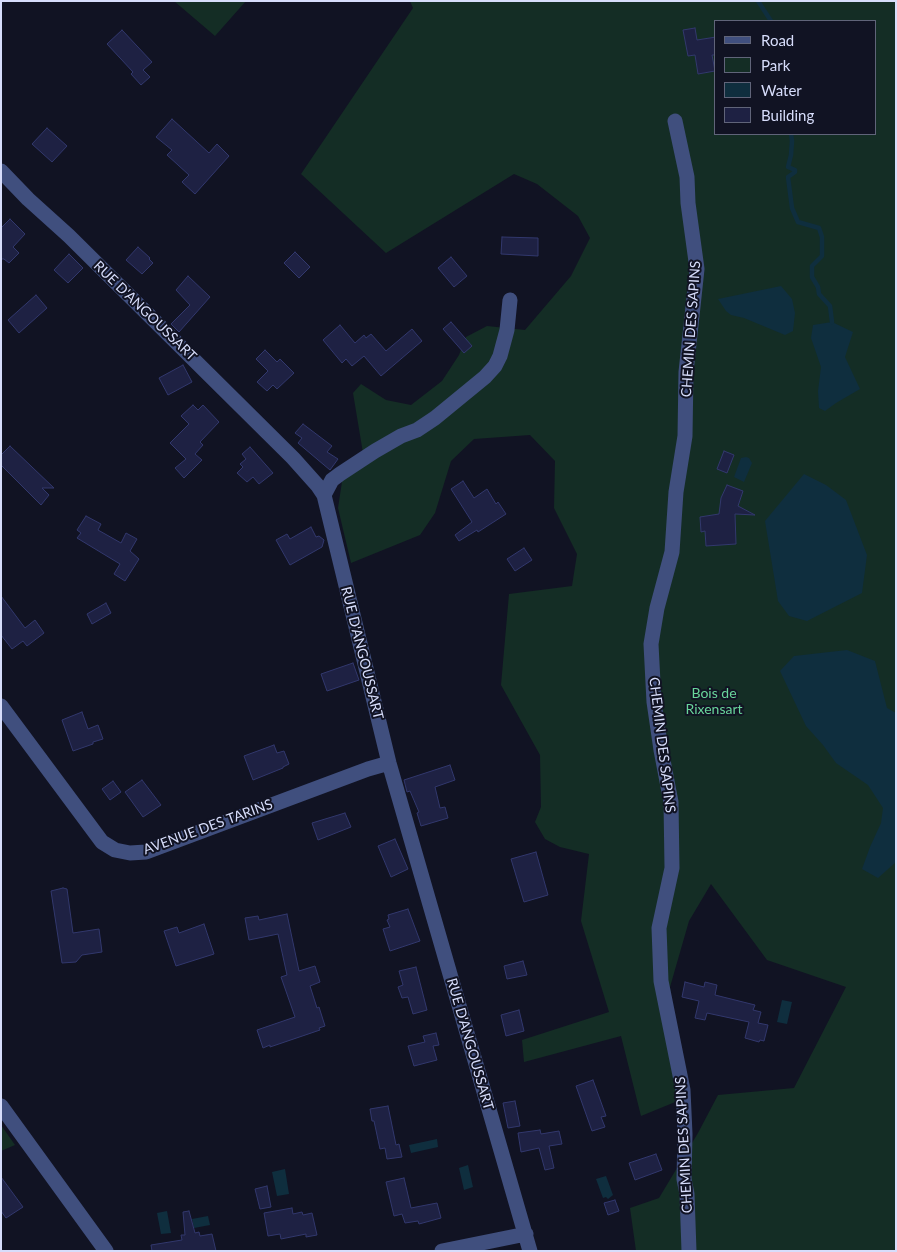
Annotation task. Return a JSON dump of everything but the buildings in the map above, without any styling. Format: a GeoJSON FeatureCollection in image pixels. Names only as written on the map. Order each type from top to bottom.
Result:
{"type":"FeatureCollection","features":[{"type":"Feature","properties":{"kind":"street","name":"CHEMIN DES SAPINS"},"geometry":{"type":"LineString","coordinates":[[675,120],[687,177],[689,211],[697,269],[686,372],[685,436],[676,492],[672,552],[657,608],[651,644],[654,702],[671,802],[672,868],[659,928],[661,981],[683,1090],[685,1134],[684,1179],[687,1194],[689,1251]]}},
{"type":"Feature","properties":{"kind":"street","name":"RUE D'ANGOUSSART"},"geometry":{"type":"LineString","coordinates":[[1,171],[293,458],[324,495],[389,764],[530,1251]]}},
{"type":"Feature","properties":{"kind":"street"},"geometry":{"type":"LineString","coordinates":[[324,495],[332,480],[340,474],[382,448],[417,430],[486,377],[500,356],[507,330],[510,300]]}},
{"type":"Feature","properties":{"kind":"street","name":"AVENUE DES TARINS"},"geometry":{"type":"LineString","coordinates":[[1,706],[102,842],[115,850],[130,853],[146,852],[368,769],[389,764]]}},
{"type":"Feature","properties":{"kind":"street"},"geometry":{"type":"LineString","coordinates":[[1,1106],[106,1251]]}},
{"type":"Feature","properties":{"kind":"street"},"geometry":{"type":"LineString","coordinates":[[442,1251],[526,1234]]}},
{"type":"Feature","properties":{"kind":"green space"},"geometry":{"type":"Polygon","coordinates":[[[174,1],[246,1],[215,36],[174,1]]]}},
{"type":"Feature","properties":{"kind":"green space","name":"Bois de Rixensart"},"geometry":{"type":"Polygon","coordinates":[[[410,1],[896,1],[896,1251],[636,1251],[630,1208],[659,1198],[698,1133],[718,1095],[794,1088],[846,987],[767,960],[711,884],[689,921],[670,987],[685,1098],[641,1116],[621,1036],[524,1062],[522,1040],[609,1012],[581,921],[589,854],[560,847],[545,839],[535,822],[541,807],[540,755],[501,685],[509,594],[572,586],[577,554],[554,508],[555,461],[530,435],[474,439],[451,461],[435,513],[420,535],[351,563],[338,508],[343,475],[363,453],[353,393],[361,384],[386,400],[411,405],[442,381],[459,355],[466,337],[487,326],[525,330],[571,276],[590,238],[578,216],[537,184],[514,174],[386,253],[301,174],[413,8],[410,1]]]}},
{"type":"Feature","properties":{"kind":"green space"},"geometry":{"type":"Polygon","coordinates":[[[1,1125],[15,1145],[1,1151],[1,1125]]]}},
{"type":"Feature","properties":{"kind":"water"},"geometry":{"type":"Polygon","coordinates":[[[781,286],[792,299],[795,313],[793,331],[785,335],[744,318],[731,315],[718,299],[781,286]]]}},
{"type":"Feature","properties":{"kind":"water"},"geometry":{"type":"Polygon","coordinates":[[[832,322],[853,332],[845,357],[860,389],[825,411],[819,408],[818,391],[821,367],[811,338],[813,325],[832,322]]]}},
{"type":"Feature","properties":{"kind":"water"},"geometry":{"type":"Polygon","coordinates":[[[746,457],[752,463],[744,482],[734,477],[741,458],[746,457]]]}},
{"type":"Feature","properties":{"kind":"water"},"geometry":{"type":"Polygon","coordinates":[[[804,474],[826,485],[846,500],[867,555],[862,593],[807,621],[789,616],[778,601],[765,521],[804,474]]]}},
{"type":"Feature","properties":{"kind":"water"},"geometry":{"type":"Polygon","coordinates":[[[847,650],[875,661],[887,708],[896,713],[896,862],[878,878],[862,869],[881,823],[883,808],[868,785],[836,763],[806,726],[780,671],[794,656],[847,650]]]}},
{"type":"Feature","properties":{"kind":"water"},"geometry":{"type":"Polygon","coordinates":[[[782,1000],[792,1002],[787,1024],[777,1022],[782,1000]]]}},
{"type":"Feature","properties":{"kind":"water"},"geometry":{"type":"Polygon","coordinates":[[[437,1139],[438,1147],[411,1153],[409,1145],[437,1139]]]}},
{"type":"Feature","properties":{"kind":"water"},"geometry":{"type":"Polygon","coordinates":[[[468,1165],[473,1187],[464,1190],[459,1168],[468,1165]]]}},
{"type":"Feature","properties":{"kind":"water"},"geometry":{"type":"Polygon","coordinates":[[[285,1169],[289,1194],[277,1196],[272,1172],[285,1169]]]}},
{"type":"Feature","properties":{"kind":"water"},"geometry":{"type":"Polygon","coordinates":[[[606,1176],[613,1195],[608,1199],[606,1197],[603,1198],[596,1179],[606,1176]]]}},
{"type":"Feature","properties":{"kind":"water"},"geometry":{"type":"Polygon","coordinates":[[[167,1211],[171,1233],[161,1234],[157,1213],[167,1211]]]}},
{"type":"Feature","properties":{"kind":"water"},"geometry":{"type":"Polygon","coordinates":[[[208,1216],[210,1225],[194,1228],[192,1219],[208,1216]]]}},
{"type":"Feature","properties":{"kind":"waterway"},"geometry":{"type":"LineString","coordinates":[[758,1],[770,20]]}},
{"type":"Feature","properties":{"kind":"waterway"},"geometry":{"type":"LineString","coordinates":[[791,135],[791,155],[788,167],[795,170],[795,172],[788,177],[792,208],[798,222],[819,228],[822,237],[822,256],[812,266],[812,277],[818,287],[819,294],[830,306],[832,322]]}}]}
